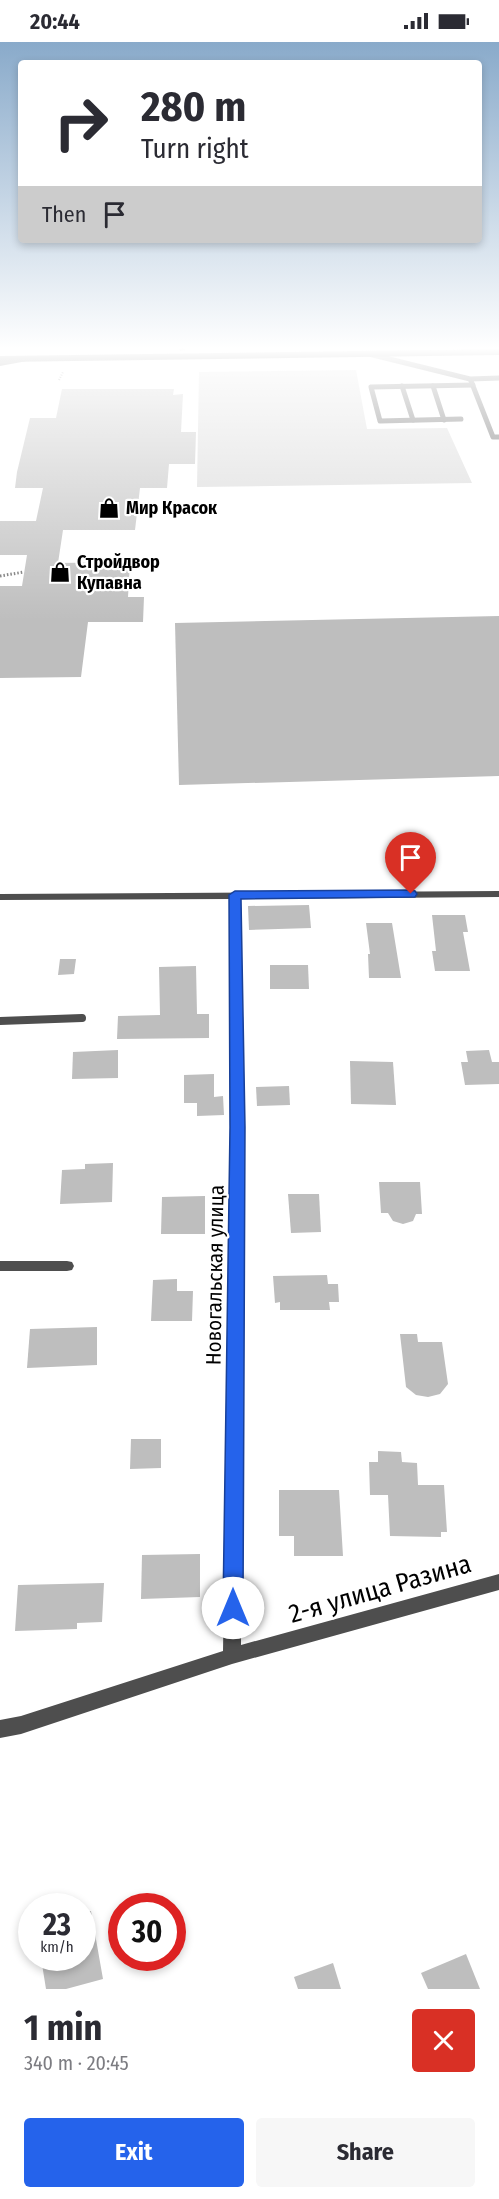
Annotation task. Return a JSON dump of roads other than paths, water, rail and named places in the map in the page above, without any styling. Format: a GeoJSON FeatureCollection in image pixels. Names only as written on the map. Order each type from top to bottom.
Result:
{"type":"FeatureCollection","features":[{"type":"Feature","properties":{"kind":"street"},"geometry":{"type":"LineString","coordinates":[[0,897],[499,894]]}},
{"type":"Feature","properties":{"kind":"street","name":"Новогальская улица"},"geometry":{"type":"LineString","coordinates":[[232,1656],[237,1127],[235,895]]}},
{"type":"Feature","properties":{"kind":"street"},"geometry":{"type":"LineString","coordinates":[[0,1266],[67,1266]]}},
{"type":"Feature","properties":{"kind":"street","name":"2-я улица Разина"},"geometry":{"type":"LineString","coordinates":[[0,1729],[21,1725],[232,1656],[499,1582]]}},
{"type":"Feature","properties":{"kind":"lane"},"geometry":{"type":"LineString","coordinates":[[0,1021],[82,1018]]}},
{"type":"Feature","properties":{"kind":"place","name":"Мир Красок"},"geometry":{"type":"Point","coordinates":[109,508]}},
{"type":"Feature","properties":{"kind":"place","name":"Стройдвор Купавна"},"geometry":{"type":"Point","coordinates":[60,572]}}]}
